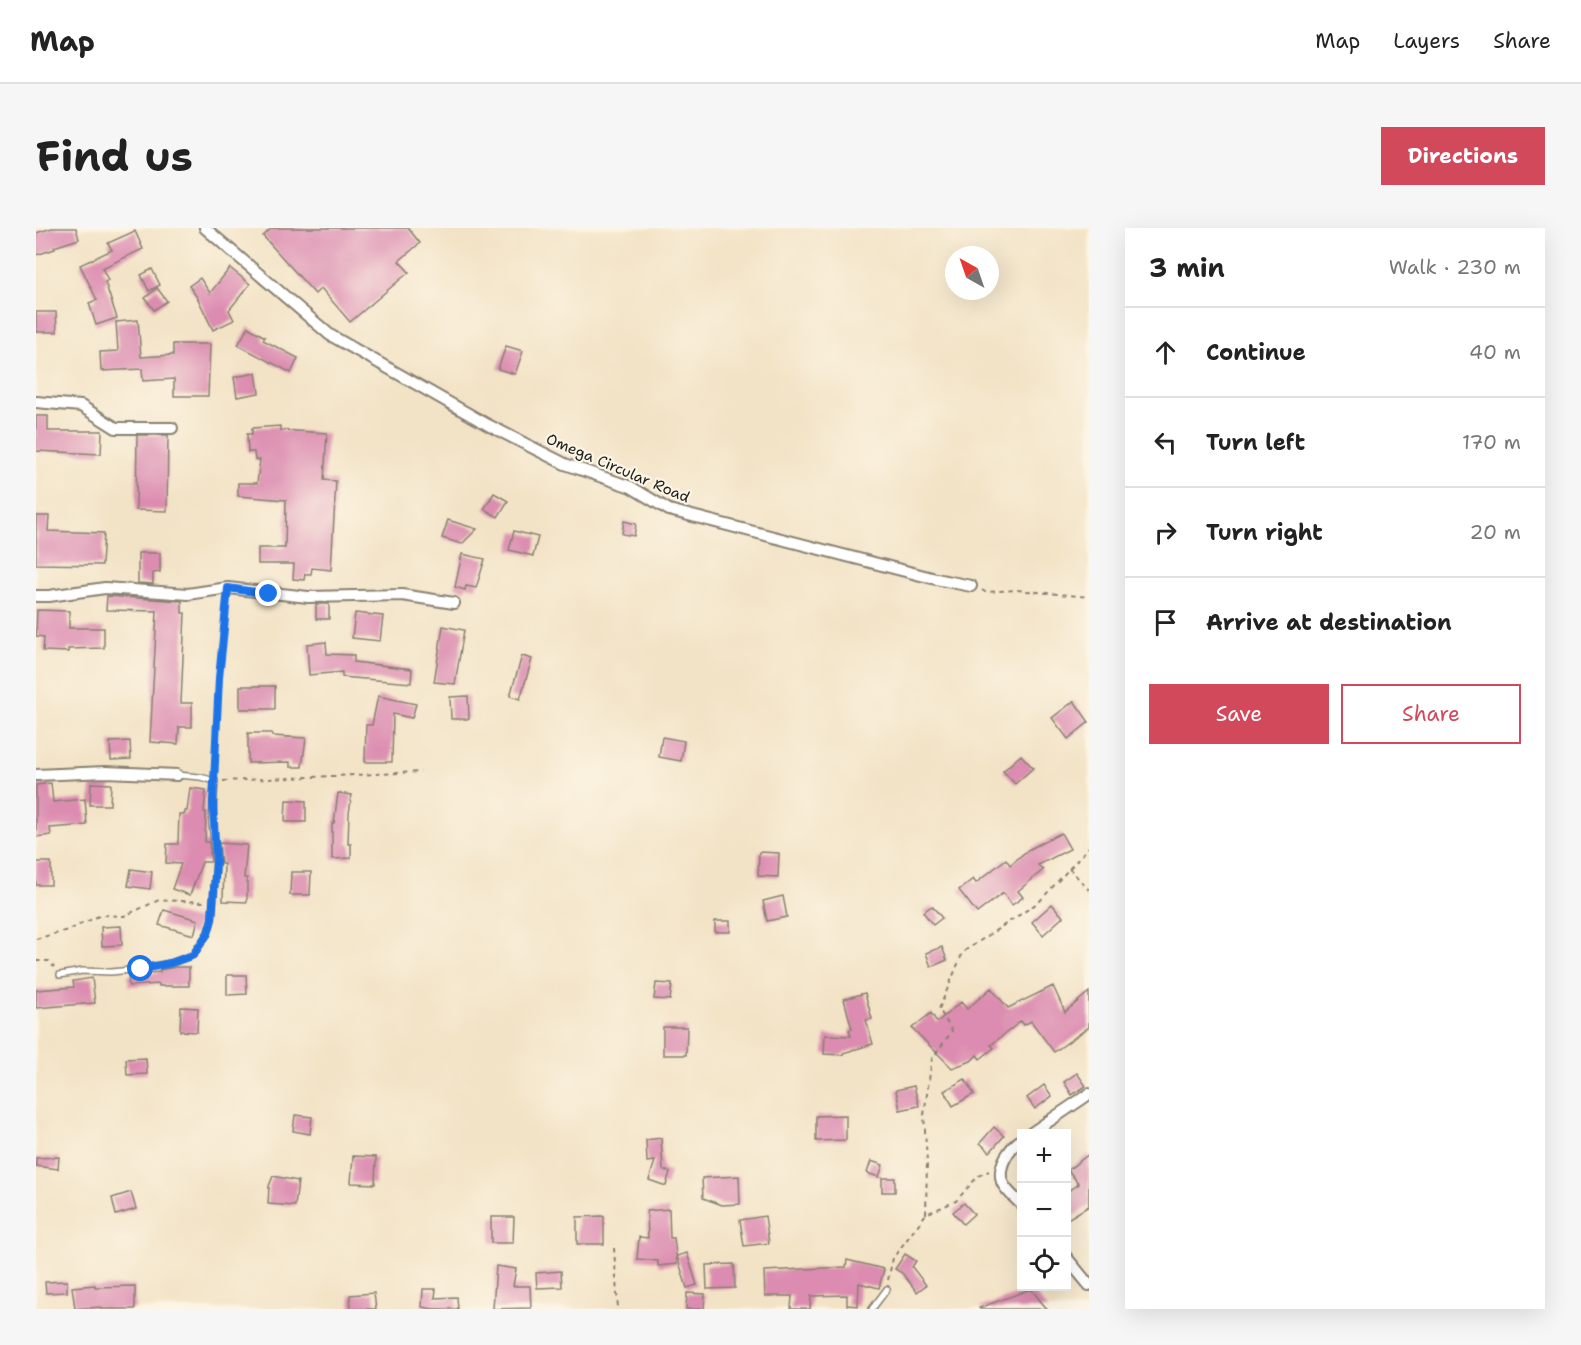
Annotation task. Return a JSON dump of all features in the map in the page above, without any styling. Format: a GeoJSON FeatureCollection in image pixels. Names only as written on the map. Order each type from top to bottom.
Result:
{"type":"FeatureCollection","features":[{"type":"Feature","properties":{"kind":"street","name":"Omega Circular Road"},"geometry":{"type":"LineString","coordinates":[[205,228],[330,334],[488,425],[565,464],[631,487],[669,510],[971,586]]}},
{"type":"Feature","properties":{"kind":"street"},"geometry":{"type":"LineString","coordinates":[[36,402],[81,406],[116,428],[172,428]]}},
{"type":"Feature","properties":{"kind":"street"},"geometry":{"type":"LineString","coordinates":[[36,596],[105,588],[188,594],[228,588],[308,597],[402,596],[454,603]]}},
{"type":"Feature","properties":{"kind":"street"},"geometry":{"type":"LineString","coordinates":[[36,775],[106,772],[177,775]]}},
{"type":"Feature","properties":{"kind":"street"},"geometry":{"type":"LineString","coordinates":[[1037,1129],[1089,1094]]}},
{"type":"Feature","properties":{"kind":"street"},"geometry":{"type":"LineString","coordinates":[[1017,1142],[1013,1145],[1001,1166],[1002,1183],[1017,1200]]}},
{"type":"Feature","properties":{"kind":"street"},"geometry":{"type":"LineString","coordinates":[[1071,1263],[1089,1285]]}},
{"type":"Feature","properties":{"kind":"lane"},"geometry":{"type":"LineString","coordinates":[[60,975],[82,971],[111,972],[141,969],[171,963],[193,955],[208,933],[212,919],[216,862],[212,823],[215,781],[177,775]]}},
{"type":"Feature","properties":{"kind":"lane"},"geometry":{"type":"LineString","coordinates":[[872,1309],[886,1289]]}},
{"type":"Feature","properties":{"kind":"path"},"geometry":{"type":"LineString","coordinates":[[228,588],[219,678],[215,781],[421,772]]}},
{"type":"Feature","properties":{"kind":"path"},"geometry":{"type":"LineString","coordinates":[[985,592],[1017,590],[1089,597]]}},
{"type":"Feature","properties":{"kind":"path"},"geometry":{"type":"LineString","coordinates":[[926,1214],[927,1161],[924,1115],[932,1059],[952,1031],[939,1009],[963,952],[1039,902],[1089,847]]}},
{"type":"Feature","properties":{"kind":"path"},"geometry":{"type":"LineString","coordinates":[[1069,867],[1089,890]]}},
{"type":"Feature","properties":{"kind":"path"},"geometry":{"type":"LineString","coordinates":[[36,939],[68,930],[101,915],[124,916],[159,900],[212,903]]}},
{"type":"Feature","properties":{"kind":"path"},"geometry":{"type":"LineString","coordinates":[[36,961],[50,962],[60,975]]}},
{"type":"Feature","properties":{"kind":"path"},"geometry":{"type":"LineString","coordinates":[[886,1289],[893,1258],[926,1214],[956,1201],[978,1176],[1001,1166]]}},
{"type":"Feature","properties":{"kind":"path"},"geometry":{"type":"LineString","coordinates":[[614,1248],[618,1309]]}},
{"type":"Feature","properties":{"kind":"building"},"geometry":{"type":"Polygon","coordinates":[[[52,228],[76,228],[79,239],[36,255],[36,233],[52,228]]]}},
{"type":"Feature","properties":{"kind":"building"},"geometry":{"type":"Polygon","coordinates":[[[272,228],[408,228],[420,243],[399,261],[409,272],[350,322],[321,288],[315,294],[263,236],[272,228]]]}},
{"type":"Feature","properties":{"kind":"building"},"geometry":{"type":"Polygon","coordinates":[[[135,231],[143,249],[102,268],[108,280],[105,282],[117,318],[96,325],[89,303],[97,300],[80,265],[112,250],[108,243],[135,231]]]}},
{"type":"Feature","properties":{"kind":"building"},"geometry":{"type":"Polygon","coordinates":[[[230,268],[250,284],[229,310],[234,320],[213,330],[189,286],[200,278],[210,293],[230,268]]]}},
{"type":"Feature","properties":{"kind":"building"},"geometry":{"type":"Polygon","coordinates":[[[152,269],[160,285],[149,291],[141,275],[152,269]]]}},
{"type":"Feature","properties":{"kind":"building"},"geometry":{"type":"Polygon","coordinates":[[[157,288],[167,301],[154,310],[145,298],[157,288]]]}},
{"type":"Feature","properties":{"kind":"building"},"geometry":{"type":"Polygon","coordinates":[[[36,312],[56,312],[57,332],[36,332],[36,312]]]}},
{"type":"Feature","properties":{"kind":"building"},"geometry":{"type":"Polygon","coordinates":[[[138,320],[141,357],[173,355],[173,344],[210,344],[208,396],[174,396],[174,379],[143,381],[142,369],[101,371],[100,352],[118,351],[116,322],[138,320]]]}},
{"type":"Feature","properties":{"kind":"building"},"geometry":{"type":"Polygon","coordinates":[[[248,327],[265,337],[263,340],[298,358],[291,373],[238,345],[248,327]]]}},
{"type":"Feature","properties":{"kind":"building"},"geometry":{"type":"Polygon","coordinates":[[[506,346],[523,351],[515,374],[498,369],[506,346]]]}},
{"type":"Feature","properties":{"kind":"building"},"geometry":{"type":"Polygon","coordinates":[[[256,373],[259,393],[237,397],[234,377],[256,373]]]}},
{"type":"Feature","properties":{"kind":"building"},"geometry":{"type":"Polygon","coordinates":[[[36,416],[48,416],[48,431],[102,431],[101,454],[36,451],[36,416]]]}},
{"type":"Feature","properties":{"kind":"building"},"geometry":{"type":"Polygon","coordinates":[[[280,426],[280,430],[327,433],[324,480],[336,481],[331,570],[312,568],[311,574],[305,574],[304,580],[293,579],[294,564],[258,564],[258,548],[285,548],[286,500],[238,496],[238,483],[257,483],[260,460],[255,460],[254,452],[248,452],[247,434],[252,434],[252,428],[280,426]]]}},
{"type":"Feature","properties":{"kind":"building"},"geometry":{"type":"Polygon","coordinates":[[[137,435],[168,435],[167,511],[136,510],[137,435]]]}},
{"type":"Feature","properties":{"kind":"building"},"geometry":{"type":"Polygon","coordinates":[[[494,493],[508,501],[498,517],[484,509],[494,493]]]}},
{"type":"Feature","properties":{"kind":"building"},"geometry":{"type":"Polygon","coordinates":[[[36,516],[49,516],[48,531],[104,533],[102,565],[36,564],[36,516]]]}},
{"type":"Feature","properties":{"kind":"building"},"geometry":{"type":"Polygon","coordinates":[[[448,520],[477,529],[462,544],[442,538],[448,520]]]}},
{"type":"Feature","properties":{"kind":"building"},"geometry":{"type":"Polygon","coordinates":[[[624,521],[636,524],[634,536],[622,534],[624,521]]]}},
{"type":"Feature","properties":{"kind":"building"},"geometry":{"type":"Polygon","coordinates":[[[514,531],[538,537],[533,556],[509,550],[514,531]]]}},
{"type":"Feature","properties":{"kind":"building"},"geometry":{"type":"Polygon","coordinates":[[[138,553],[160,553],[160,572],[153,573],[153,584],[138,583],[138,553]]]}},
{"type":"Feature","properties":{"kind":"building"},"geometry":{"type":"Polygon","coordinates":[[[462,554],[485,559],[476,588],[466,586],[465,590],[455,587],[462,554]]]}},
{"type":"Feature","properties":{"kind":"building"},"geometry":{"type":"Polygon","coordinates":[[[107,596],[182,601],[182,613],[185,613],[181,703],[192,703],[192,727],[179,727],[178,744],[150,742],[157,611],[106,610],[107,596]]]}},
{"type":"Feature","properties":{"kind":"building"},"geometry":{"type":"Polygon","coordinates":[[[316,604],[329,604],[329,619],[316,619],[316,604]]]}},
{"type":"Feature","properties":{"kind":"building"},"geometry":{"type":"Polygon","coordinates":[[[37,610],[69,611],[69,628],[104,628],[104,648],[68,649],[68,652],[43,651],[44,637],[36,636],[37,610]]]}},
{"type":"Feature","properties":{"kind":"building"},"geometry":{"type":"Polygon","coordinates":[[[355,613],[383,616],[380,641],[352,638],[355,613]]]}},
{"type":"Feature","properties":{"kind":"building"},"geometry":{"type":"Polygon","coordinates":[[[443,626],[464,630],[455,684],[434,682],[443,626]]]}},
{"type":"Feature","properties":{"kind":"building"},"geometry":{"type":"Polygon","coordinates":[[[326,642],[327,654],[354,655],[354,662],[412,669],[411,683],[342,677],[342,672],[309,675],[307,644],[326,642]]]}},
{"type":"Feature","properties":{"kind":"building"},"geometry":{"type":"Polygon","coordinates":[[[522,656],[532,659],[520,699],[510,696],[522,656]]]}},
{"type":"Feature","properties":{"kind":"building"},"geometry":{"type":"Polygon","coordinates":[[[240,686],[275,686],[275,709],[240,709],[240,686]]]}},
{"type":"Feature","properties":{"kind":"building"},"geometry":{"type":"Polygon","coordinates":[[[378,696],[416,704],[412,718],[393,714],[392,762],[365,762],[366,725],[372,725],[378,696]]]}},
{"type":"Feature","properties":{"kind":"building"},"geometry":{"type":"Polygon","coordinates":[[[468,696],[469,719],[451,719],[450,697],[468,696]]]}},
{"type":"Feature","properties":{"kind":"building"},"geometry":{"type":"Polygon","coordinates":[[[1074,701],[1089,722],[1068,739],[1052,718],[1074,701]]]}},
{"type":"Feature","properties":{"kind":"building"},"geometry":{"type":"Polygon","coordinates":[[[248,733],[272,733],[272,736],[306,738],[302,767],[290,767],[290,762],[248,763],[248,733]]]}},
{"type":"Feature","properties":{"kind":"building"},"geometry":{"type":"Polygon","coordinates":[[[662,737],[684,741],[681,761],[659,757],[662,737]]]}},
{"type":"Feature","properties":{"kind":"building"},"geometry":{"type":"Polygon","coordinates":[[[130,741],[131,759],[111,760],[110,742],[130,741]]]}},
{"type":"Feature","properties":{"kind":"building"},"geometry":{"type":"Polygon","coordinates":[[[1021,755],[1033,768],[1015,784],[1003,771],[1021,755]]]}},
{"type":"Feature","properties":{"kind":"building"},"geometry":{"type":"Polygon","coordinates":[[[51,783],[53,802],[85,799],[87,825],[50,828],[51,835],[36,837],[36,785],[51,783]]]}},
{"type":"Feature","properties":{"kind":"building"},"geometry":{"type":"Polygon","coordinates":[[[91,783],[111,784],[110,805],[90,805],[91,783]]]}},
{"type":"Feature","properties":{"kind":"building"},"geometry":{"type":"Polygon","coordinates":[[[190,788],[206,790],[205,842],[209,842],[211,862],[202,862],[190,895],[172,889],[181,864],[166,863],[167,844],[178,844],[179,814],[185,814],[187,811],[190,788]]]}},
{"type":"Feature","properties":{"kind":"building"},"geometry":{"type":"Polygon","coordinates":[[[338,793],[352,795],[348,844],[351,844],[351,858],[332,859],[332,823],[334,823],[338,793]]]}},
{"type":"Feature","properties":{"kind":"building"},"geometry":{"type":"Polygon","coordinates":[[[286,800],[306,801],[306,822],[285,822],[286,800]]]}},
{"type":"Feature","properties":{"kind":"building"},"geometry":{"type":"Polygon","coordinates":[[[1061,833],[1070,849],[1038,865],[1043,870],[1018,891],[1023,897],[1012,905],[1003,893],[977,913],[959,890],[973,879],[976,883],[1006,859],[1010,865],[1028,850],[1061,833]]]}},
{"type":"Feature","properties":{"kind":"building"},"geometry":{"type":"Polygon","coordinates":[[[219,843],[247,845],[244,878],[247,878],[247,902],[223,901],[224,864],[221,864],[219,843]]]}},
{"type":"Feature","properties":{"kind":"building"},"geometry":{"type":"Polygon","coordinates":[[[759,852],[779,853],[778,877],[758,876],[759,852]]]}},
{"type":"Feature","properties":{"kind":"building"},"geometry":{"type":"Polygon","coordinates":[[[36,862],[51,862],[51,885],[36,885],[36,862]]]}},
{"type":"Feature","properties":{"kind":"building"},"geometry":{"type":"Polygon","coordinates":[[[131,869],[152,872],[150,889],[128,886],[131,869]]]}},
{"type":"Feature","properties":{"kind":"building"},"geometry":{"type":"Polygon","coordinates":[[[291,872],[311,872],[310,895],[290,895],[291,872]]]}},
{"type":"Feature","properties":{"kind":"building"},"geometry":{"type":"Polygon","coordinates":[[[783,896],[787,917],[767,921],[763,901],[783,896]]]}},
{"type":"Feature","properties":{"kind":"building"},"geometry":{"type":"Polygon","coordinates":[[[1052,904],[1063,917],[1043,935],[1032,922],[1052,904]]]}},
{"type":"Feature","properties":{"kind":"building"},"geometry":{"type":"Polygon","coordinates":[[[932,906],[942,918],[933,925],[923,912],[932,906]]]}},
{"type":"Feature","properties":{"kind":"building"},"geometry":{"type":"Polygon","coordinates":[[[164,910],[198,920],[194,935],[159,925],[164,910]]]}},
{"type":"Feature","properties":{"kind":"building"},"geometry":{"type":"Polygon","coordinates":[[[715,921],[730,921],[730,932],[715,932],[715,921]]]}},
{"type":"Feature","properties":{"kind":"building"},"geometry":{"type":"Polygon","coordinates":[[[121,926],[122,945],[102,946],[101,927],[121,926]]]}},
{"type":"Feature","properties":{"kind":"building"},"geometry":{"type":"Polygon","coordinates":[[[942,947],[947,960],[931,967],[926,953],[942,947]]]}},
{"type":"Feature","properties":{"kind":"building"},"geometry":{"type":"Polygon","coordinates":[[[189,967],[189,986],[159,986],[159,984],[129,986],[128,975],[160,972],[160,970],[189,967]]]}},
{"type":"Feature","properties":{"kind":"building"},"geometry":{"type":"Polygon","coordinates":[[[227,975],[246,975],[247,994],[227,995],[227,975]]]}},
{"type":"Feature","properties":{"kind":"building"},"geometry":{"type":"Polygon","coordinates":[[[92,978],[95,1003],[36,1008],[36,990],[74,987],[73,981],[92,978]]]}},
{"type":"Feature","properties":{"kind":"building"},"geometry":{"type":"Polygon","coordinates":[[[656,983],[672,984],[670,1000],[654,999],[656,983]]]}},
{"type":"Feature","properties":{"kind":"building"},"geometry":{"type":"Polygon","coordinates":[[[1053,986],[1065,1012],[1089,992],[1089,1027],[1054,1052],[1031,1021],[1024,1025],[1021,1021],[991,1045],[994,1048],[980,1059],[977,1055],[971,1061],[952,1068],[912,1028],[931,1013],[937,1022],[961,1002],[967,1009],[991,988],[1008,1008],[1053,986]]]}},
{"type":"Feature","properties":{"kind":"building"},"geometry":{"type":"Polygon","coordinates":[[[865,993],[872,1019],[866,1020],[873,1044],[843,1053],[843,1055],[824,1054],[825,1035],[851,1036],[849,1030],[852,1029],[844,999],[865,993]]]}},
{"type":"Feature","properties":{"kind":"building"},"geometry":{"type":"Polygon","coordinates":[[[181,1007],[198,1008],[197,1032],[180,1031],[181,1007]]]}},
{"type":"Feature","properties":{"kind":"building"},"geometry":{"type":"Polygon","coordinates":[[[663,1027],[687,1027],[686,1055],[663,1055],[663,1027]]]}},
{"type":"Feature","properties":{"kind":"building"},"geometry":{"type":"Polygon","coordinates":[[[146,1058],[147,1074],[127,1075],[126,1059],[146,1058]]]}},
{"type":"Feature","properties":{"kind":"building"},"geometry":{"type":"Polygon","coordinates":[[[1077,1073],[1086,1086],[1072,1095],[1064,1082],[1077,1073]]]}},
{"type":"Feature","properties":{"kind":"building"},"geometry":{"type":"Polygon","coordinates":[[[965,1079],[974,1094],[953,1106],[944,1091],[965,1079]]]}},
{"type":"Feature","properties":{"kind":"building"},"geometry":{"type":"Polygon","coordinates":[[[1044,1085],[1052,1096],[1035,1109],[1027,1098],[1044,1085]]]}},
{"type":"Feature","properties":{"kind":"building"},"geometry":{"type":"Polygon","coordinates":[[[914,1086],[919,1106],[900,1110],[896,1090],[914,1086]]]}},
{"type":"Feature","properties":{"kind":"building"},"geometry":{"type":"Polygon","coordinates":[[[295,1115],[312,1117],[310,1134],[293,1131],[295,1115]]]}},
{"type":"Feature","properties":{"kind":"building"},"geometry":{"type":"Polygon","coordinates":[[[846,1115],[846,1140],[816,1141],[816,1116],[846,1115]]]}},
{"type":"Feature","properties":{"kind":"building"},"geometry":{"type":"Polygon","coordinates":[[[994,1127],[1004,1136],[990,1152],[980,1143],[994,1127]]]}},
{"type":"Feature","properties":{"kind":"building"},"geometry":{"type":"Polygon","coordinates":[[[661,1138],[663,1170],[670,1172],[666,1186],[649,1180],[655,1161],[647,1162],[646,1140],[661,1138]]]}},
{"type":"Feature","properties":{"kind":"building"},"geometry":{"type":"Polygon","coordinates":[[[1089,1154],[1089,1206],[1071,1217],[1071,1189],[1079,1184],[1071,1174],[1071,1168],[1089,1154]]]}},
{"type":"Feature","properties":{"kind":"building"},"geometry":{"type":"Polygon","coordinates":[[[353,1156],[376,1157],[375,1184],[351,1183],[353,1156]]]}},
{"type":"Feature","properties":{"kind":"building"},"geometry":{"type":"Polygon","coordinates":[[[59,1157],[58,1169],[36,1166],[36,1158],[59,1157]]]}},
{"type":"Feature","properties":{"kind":"building"},"geometry":{"type":"Polygon","coordinates":[[[871,1161],[883,1165],[879,1177],[867,1173],[871,1161]]]}},
{"type":"Feature","properties":{"kind":"building"},"geometry":{"type":"Polygon","coordinates":[[[273,1176],[298,1181],[295,1206],[268,1204],[269,1186],[273,1176]]]}},
{"type":"Feature","properties":{"kind":"building"},"geometry":{"type":"Polygon","coordinates":[[[739,1176],[740,1204],[722,1205],[703,1198],[702,1178],[739,1176]]]}},
{"type":"Feature","properties":{"kind":"building"},"geometry":{"type":"Polygon","coordinates":[[[882,1178],[895,1178],[895,1192],[882,1192],[882,1178]]]}},
{"type":"Feature","properties":{"kind":"building"},"geometry":{"type":"Polygon","coordinates":[[[131,1192],[136,1209],[116,1215],[112,1198],[131,1192]]]}},
{"type":"Feature","properties":{"kind":"building"},"geometry":{"type":"Polygon","coordinates":[[[964,1203],[974,1214],[963,1224],[953,1212],[964,1203]]]}},
{"type":"Feature","properties":{"kind":"building"},"geometry":{"type":"Polygon","coordinates":[[[669,1209],[670,1238],[674,1238],[677,1264],[658,1266],[658,1261],[637,1259],[639,1237],[648,1238],[647,1211],[669,1209]]]}},
{"type":"Feature","properties":{"kind":"building"},"geometry":{"type":"Polygon","coordinates":[[[604,1216],[604,1244],[577,1244],[577,1217],[604,1216]]]}},
{"type":"Feature","properties":{"kind":"building"},"geometry":{"type":"Polygon","coordinates":[[[765,1216],[769,1243],[744,1246],[740,1220],[765,1216]]]}},
{"type":"Feature","properties":{"kind":"building"},"geometry":{"type":"Polygon","coordinates":[[[491,1217],[514,1217],[513,1243],[491,1243],[491,1217]]]}},
{"type":"Feature","properties":{"kind":"building"},"geometry":{"type":"Polygon","coordinates":[[[687,1253],[697,1285],[687,1288],[677,1256],[687,1253]]]}},
{"type":"Feature","properties":{"kind":"building"},"geometry":{"type":"Polygon","coordinates":[[[905,1254],[916,1261],[912,1267],[926,1285],[917,1292],[902,1273],[895,1269],[905,1254]]]}},
{"type":"Feature","properties":{"kind":"building"},"geometry":{"type":"Polygon","coordinates":[[[847,1260],[884,1269],[879,1288],[859,1283],[858,1306],[847,1305],[847,1295],[811,1296],[810,1309],[791,1309],[792,1296],[765,1296],[764,1271],[846,1267],[847,1260]]]}},
{"type":"Feature","properties":{"kind":"building"},"geometry":{"type":"Polygon","coordinates":[[[734,1264],[735,1288],[707,1289],[706,1265],[734,1264]]]}},
{"type":"Feature","properties":{"kind":"building"},"geometry":{"type":"Polygon","coordinates":[[[496,1266],[516,1269],[513,1286],[530,1286],[531,1308],[493,1309],[496,1266]]]}},
{"type":"Feature","properties":{"kind":"building"},"geometry":{"type":"Polygon","coordinates":[[[561,1271],[562,1287],[537,1288],[536,1273],[561,1271]]]}},
{"type":"Feature","properties":{"kind":"building"},"geometry":{"type":"Polygon","coordinates":[[[67,1281],[67,1292],[46,1293],[45,1282],[67,1281]]]}},
{"type":"Feature","properties":{"kind":"building"},"geometry":{"type":"Polygon","coordinates":[[[95,1285],[95,1287],[135,1286],[135,1309],[101,1309],[101,1307],[75,1309],[72,1287],[95,1285]]]}},
{"type":"Feature","properties":{"kind":"building"},"geometry":{"type":"Polygon","coordinates":[[[423,1289],[436,1289],[435,1298],[457,1297],[458,1309],[422,1307],[423,1289]]]}},
{"type":"Feature","properties":{"kind":"building"},"geometry":{"type":"Polygon","coordinates":[[[1026,1291],[1033,1291],[1047,1309],[980,1309],[1026,1291]]]}},
{"type":"Feature","properties":{"kind":"building"},"geometry":{"type":"Polygon","coordinates":[[[374,1293],[376,1309],[351,1309],[350,1295],[374,1293]]]}},
{"type":"Feature","properties":{"kind":"building"},"geometry":{"type":"Polygon","coordinates":[[[687,1293],[705,1294],[704,1309],[686,1309],[687,1293]]]}},
{"type":"Feature","properties":{"kind":"route"},"geometry":{"type":"LineString","coordinates":[[141,969],[171,963],[193,955],[208,933],[212,919],[216,862],[212,823],[219,678],[228,588],[269,594]]}}]}
